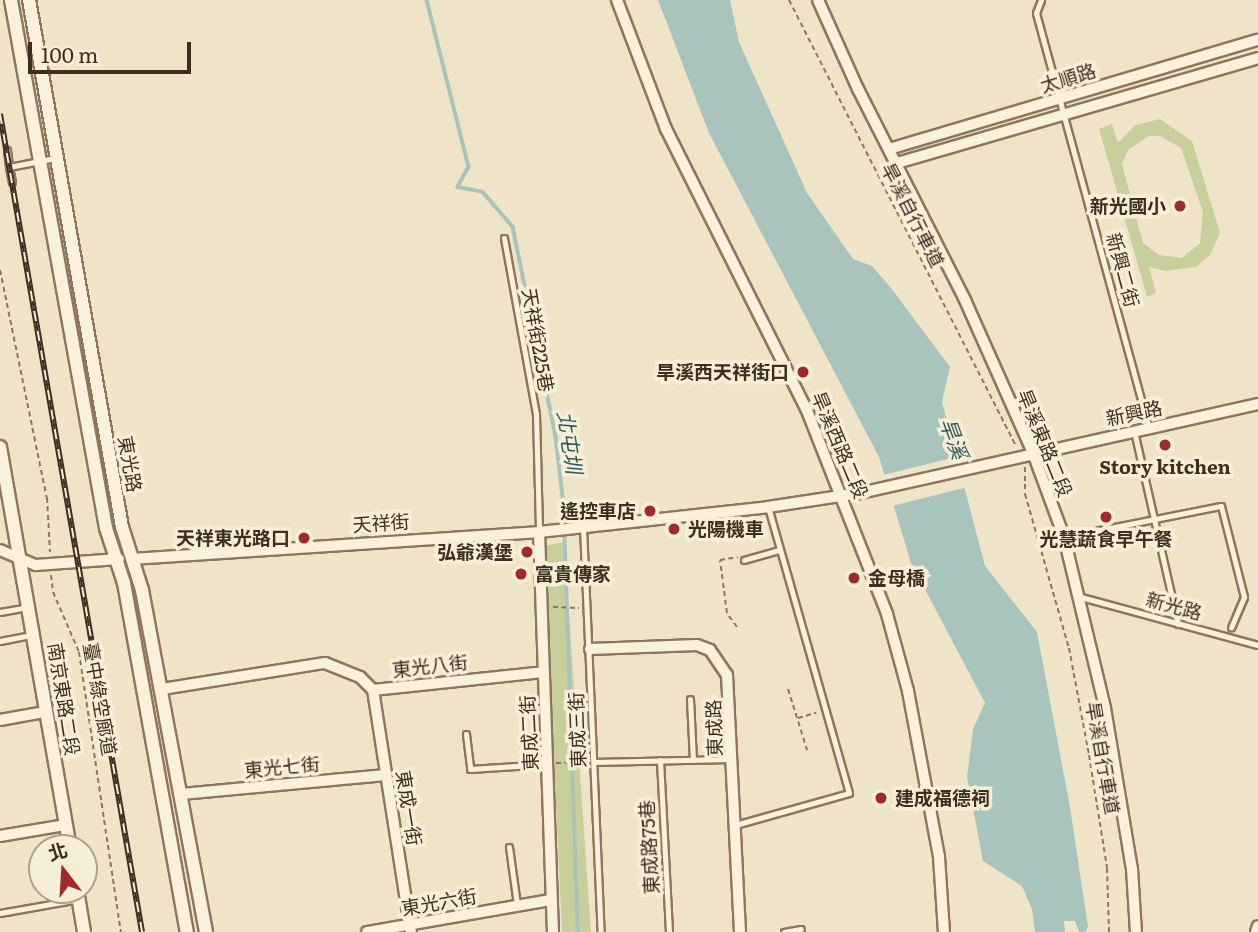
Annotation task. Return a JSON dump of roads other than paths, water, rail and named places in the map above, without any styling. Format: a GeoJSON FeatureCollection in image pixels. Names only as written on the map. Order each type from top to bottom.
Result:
{"type":"FeatureCollection","features":[{"type":"Feature","properties":{"kind":"street","name":"東光路"},"geometry":{"type":"LineString","coordinates":[[11,0],[106,528],[119,559],[187,932]]}},
{"type":"Feature","properties":{"kind":"street","name":"東光路"},"geometry":{"type":"LineString","coordinates":[[29,0],[122,527],[134,559],[162,689],[206,932]]}},
{"type":"Feature","properties":{"kind":"street","name":"旱溪西路二段"},"geometry":{"type":"LineString","coordinates":[[617,0],[652,99],[806,408],[844,496],[887,614],[908,691],[939,856],[944,932]]}},
{"type":"Feature","properties":{"kind":"street","name":"旱溪東路二段"},"geometry":{"type":"LineString","coordinates":[[818,0],[1033,453],[1064,537],[1081,597],[1130,855],[1136,932]]}},
{"type":"Feature","properties":{"kind":"street","name":"太順路"},"geometry":{"type":"LineString","coordinates":[[889,149],[1258,40]]}},
{"type":"Feature","properties":{"kind":"street","name":"太順路"},"geometry":{"type":"LineString","coordinates":[[897,163],[1065,117],[1258,58]]}},
{"type":"Feature","properties":{"kind":"street","name":"新興路"},"geometry":{"type":"LineString","coordinates":[[860,493],[1258,404]]}},
{"type":"Feature","properties":{"kind":"street","name":"南京東路二段"},"geometry":{"type":"LineString","coordinates":[[0,447],[5,502],[20,556],[68,834]]}},
{"type":"Feature","properties":{"kind":"street","name":"天祥街"},"geometry":{"type":"LineString","coordinates":[[0,551],[20,556],[36,565],[539,532],[768,507],[860,493]]}},
{"type":"Feature","properties":{"kind":"street","name":"東成二街"},"geometry":{"type":"LineString","coordinates":[[539,532],[553,932]]}},
{"type":"Feature","properties":{"kind":"street","name":"東成路"},"geometry":{"type":"LineString","coordinates":[[590,649],[683,643],[710,650],[727,675],[740,932]]}},
{"type":"Feature","properties":{"kind":"street","name":"東光八街"},"geometry":{"type":"LineString","coordinates":[[162,689],[325,663],[360,677],[373,690],[543,672]]}},
{"type":"Feature","properties":{"kind":"street","name":"東成一街"},"geometry":{"type":"LineString","coordinates":[[373,690],[410,928]]}},
{"type":"Feature","properties":{"kind":"street"},"geometry":{"type":"LineString","coordinates":[[0,720],[46,712]]}},
{"type":"Feature","properties":{"kind":"street","name":"東光七街"},"geometry":{"type":"LineString","coordinates":[[181,794],[386,775]]}},
{"type":"Feature","properties":{"kind":"street"},"geometry":{"type":"LineString","coordinates":[[0,836],[66,825]]}},
{"type":"Feature","properties":{"kind":"street","name":"東光六街"},"geometry":{"type":"LineString","coordinates":[[367,932],[410,928],[551,900]]}},
{"type":"Feature","properties":{"kind":"street"},"geometry":{"type":"LineString","coordinates":[[79,904],[84,932]]}},
{"type":"Feature","properties":{"kind":"street"},"geometry":{"type":"LineString","coordinates":[[1256,932],[1258,926]]}},
{"type":"Feature","properties":{"kind":"lane","name":"新興二街"},"geometry":{"type":"LineString","coordinates":[[1041,0],[1036,13],[1149,428]]}},
{"type":"Feature","properties":{"kind":"lane"},"geometry":{"type":"LineString","coordinates":[[7,150],[12,182]]}},
{"type":"Feature","properties":{"kind":"lane"},"geometry":{"type":"LineString","coordinates":[[9,167],[58,158]]}},
{"type":"Feature","properties":{"kind":"lane","name":"天祥街225巷"},"geometry":{"type":"LineString","coordinates":[[504,238],[536,414],[539,532]]}},
{"type":"Feature","properties":{"kind":"lane"},"geometry":{"type":"LineString","coordinates":[[1134,431],[1157,519],[1178,624]]}},
{"type":"Feature","properties":{"kind":"lane"},"geometry":{"type":"LineString","coordinates":[[1064,537],[1221,506],[1244,597],[1231,627]]}},
{"type":"Feature","properties":{"kind":"lane"},"geometry":{"type":"LineString","coordinates":[[735,825],[849,793],[768,507]]}},
{"type":"Feature","properties":{"kind":"lane","name":"東成三街"},"geometry":{"type":"LineString","coordinates":[[583,527],[601,932]]}},
{"type":"Feature","properties":{"kind":"lane"},"geometry":{"type":"LineString","coordinates":[[744,560],[780,550]]}},
{"type":"Feature","properties":{"kind":"lane","name":"新光路"},"geometry":{"type":"LineString","coordinates":[[1081,597],[1258,645]]}},
{"type":"Feature","properties":{"kind":"lane"},"geometry":{"type":"LineString","coordinates":[[0,612],[28,607]]}},
{"type":"Feature","properties":{"kind":"lane"},"geometry":{"type":"LineString","coordinates":[[0,641],[34,635]]}},
{"type":"Feature","properties":{"kind":"lane"},"geometry":{"type":"LineString","coordinates":[[690,699],[693,760]]}},
{"type":"Feature","properties":{"kind":"lane"},"geometry":{"type":"LineString","coordinates":[[466,734],[470,769],[549,764]]}},
{"type":"Feature","properties":{"kind":"lane"},"geometry":{"type":"LineString","coordinates":[[594,762],[732,759]]}},
{"type":"Feature","properties":{"kind":"lane","name":"東成路75巷"},"geometry":{"type":"LineString","coordinates":[[660,760],[669,932]]}},
{"type":"Feature","properties":{"kind":"lane"},"geometry":{"type":"LineString","coordinates":[[509,847],[517,905]]}},
{"type":"Feature","properties":{"kind":"lane"},"geometry":{"type":"LineString","coordinates":[[0,913],[39,904]]}},
{"type":"Feature","properties":{"kind":"lane"},"geometry":{"type":"LineString","coordinates":[[784,932],[801,929]]}},
{"type":"Feature","properties":{"kind":"water"},"geometry":{"type":"Polygon","coordinates":[[[658,0],[730,0],[739,42],[807,193],[853,259],[872,266],[950,367],[942,402],[985,566],[1037,632],[1070,807],[1088,927],[1085,932],[1079,932],[1075,921],[1064,921],[1065,932],[1035,932],[1032,909],[1022,886],[983,861],[967,777],[973,729],[985,703],[911,563],[879,457],[709,133],[658,0]]]}},
{"type":"Feature","properties":{"kind":"waterway","name":"北屯圳"},"geometry":{"type":"LineString","coordinates":[[427,0],[469,167],[458,187],[483,192],[513,227],[556,437],[564,505],[578,932]]}},
{"type":"Feature","properties":{"kind":"railway"},"geometry":{"type":"LineString","coordinates":[[0,114],[142,932]]}},
{"type":"Feature","properties":{"kind":"place","name":"新光國小"},"geometry":{"type":"Point","coordinates":[1180,206]}},
{"type":"Feature","properties":{"kind":"place","name":"旱溪西天祥街口"},"geometry":{"type":"Point","coordinates":[803,372]}},
{"type":"Feature","properties":{"kind":"place","name":"Story kitchen"},"geometry":{"type":"Point","coordinates":[1165,445]}},
{"type":"Feature","properties":{"kind":"place","name":"遙控車店"},"geometry":{"type":"Point","coordinates":[650,511]}},
{"type":"Feature","properties":{"kind":"place","name":"光慧蔬食早午餐"},"geometry":{"type":"Point","coordinates":[1106,517]}},
{"type":"Feature","properties":{"kind":"place","name":"光陽機車"},"geometry":{"type":"Point","coordinates":[674,529]}},
{"type":"Feature","properties":{"kind":"place","name":"天祥東光路口"},"geometry":{"type":"Point","coordinates":[304,538]}},
{"type":"Feature","properties":{"kind":"place","name":"弘爺漢堡"},"geometry":{"type":"Point","coordinates":[527,552]}},
{"type":"Feature","properties":{"kind":"place","name":"富貴傳家"},"geometry":{"type":"Point","coordinates":[521,574]}},
{"type":"Feature","properties":{"kind":"place","name":"金母橋"},"geometry":{"type":"Point","coordinates":[854,578]}},
{"type":"Feature","properties":{"kind":"place","name":"建成福德祠"},"geometry":{"type":"Point","coordinates":[881,798]}},
{"type":"Feature","properties":{"kind":"water label","name":"旱溪"},"geometry":{"type":"Point","coordinates":[955,438]}}]}
